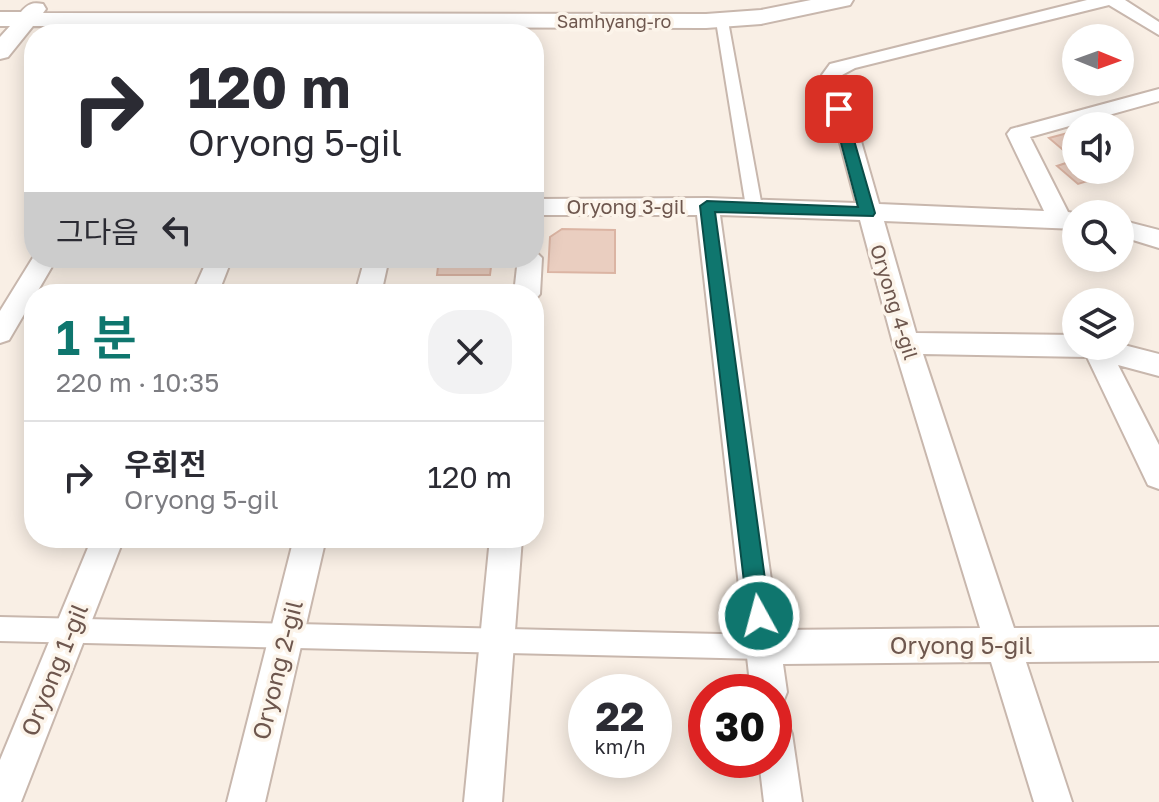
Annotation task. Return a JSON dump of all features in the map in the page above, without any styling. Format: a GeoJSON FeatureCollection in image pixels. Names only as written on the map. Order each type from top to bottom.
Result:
{"type":"FeatureCollection","features":[{"type":"Feature","properties":{"kind":"street"},"geometry":{"type":"LineString","coordinates":[[0,52],[43,0]]}},
{"type":"Feature","properties":{"kind":"street","name":"Samhyang-ro"},"geometry":{"type":"LineString","coordinates":[[544,25],[722,21],[784,13],[842,0]]}},
{"type":"Feature","properties":{"kind":"street"},"geometry":{"type":"LineString","coordinates":[[1111,0],[1159,30]]}},
{"type":"Feature","properties":{"kind":"street","name":"Oryong 4-gil"},"geometry":{"type":"LineString","coordinates":[[1053,802],[906,343],[831,83],[837,68],[1111,0]]}},
{"type":"Feature","properties":{"kind":"street","name":"Samhyang-ro"},"geometry":{"type":"LineString","coordinates":[[0,19],[252,24]]}},
{"type":"Feature","properties":{"kind":"street"},"geometry":{"type":"LineString","coordinates":[[722,21],[754,207]]}},
{"type":"Feature","properties":{"kind":"street"},"geometry":{"type":"LineString","coordinates":[[1062,211],[1018,134],[1159,95]]}},
{"type":"Feature","properties":{"kind":"street"},"geometry":{"type":"LineString","coordinates":[[707,206],[1062,220]]}},
{"type":"Feature","properties":{"kind":"street","name":"Oryong 3-gil"},"geometry":{"type":"LineString","coordinates":[[544,207],[707,206],[767,674]]}},
{"type":"Feature","properties":{"kind":"street"},"geometry":{"type":"LineString","coordinates":[[1134,232],[1159,239]]}},
{"type":"Feature","properties":{"kind":"street"},"geometry":{"type":"LineString","coordinates":[[0,333],[24,293]]}},
{"type":"Feature","properties":{"kind":"street"},"geometry":{"type":"LineString","coordinates":[[906,343],[1062,346]]}},
{"type":"Feature","properties":{"kind":"street"},"geometry":{"type":"LineString","coordinates":[[1134,358],[1159,365]]}},
{"type":"Feature","properties":{"kind":"street"},"geometry":{"type":"LineString","coordinates":[[1102,360],[1159,475]]}},
{"type":"Feature","properties":{"kind":"street","name":"Oryong 1-gil"},"geometry":{"type":"LineString","coordinates":[[2,802],[104,548]]}},
{"type":"Feature","properties":{"kind":"street","name":"Oryong 2-gil"},"geometry":{"type":"LineString","coordinates":[[246,802],[308,548]]}},
{"type":"Feature","properties":{"kind":"street"},"geometry":{"type":"LineString","coordinates":[[483,802],[505,548]]}},
{"type":"Feature","properties":{"kind":"street"},"geometry":{"type":"LineString","coordinates":[[0,629],[763,647]]}},
{"type":"Feature","properties":{"kind":"street","name":"Oryong 5-gil"},"geometry":{"type":"LineString","coordinates":[[763,647],[1159,644]]}},
{"type":"Feature","properties":{"kind":"street"},"geometry":{"type":"LineString","coordinates":[[780,778],[783,802]]}},
{"type":"Feature","properties":{"kind":"building"},"geometry":{"type":"Polygon","coordinates":[[[1062,134],[1062,149],[1049,138],[1062,134]]]}},
{"type":"Feature","properties":{"kind":"building"},"geometry":{"type":"Polygon","coordinates":[[[562,229],[615,230],[615,273],[548,272],[550,237],[562,229]]]}},
{"type":"Feature","properties":{"kind":"building"},"geometry":{"type":"Polygon","coordinates":[[[438,268],[491,268],[490,275],[437,275],[438,268]]]}},
{"type":"Feature","properties":{"kind":"route"},"geometry":{"type":"LineString","coordinates":[[759,616],[707,206],[867,213],[839,109]]}}]}
